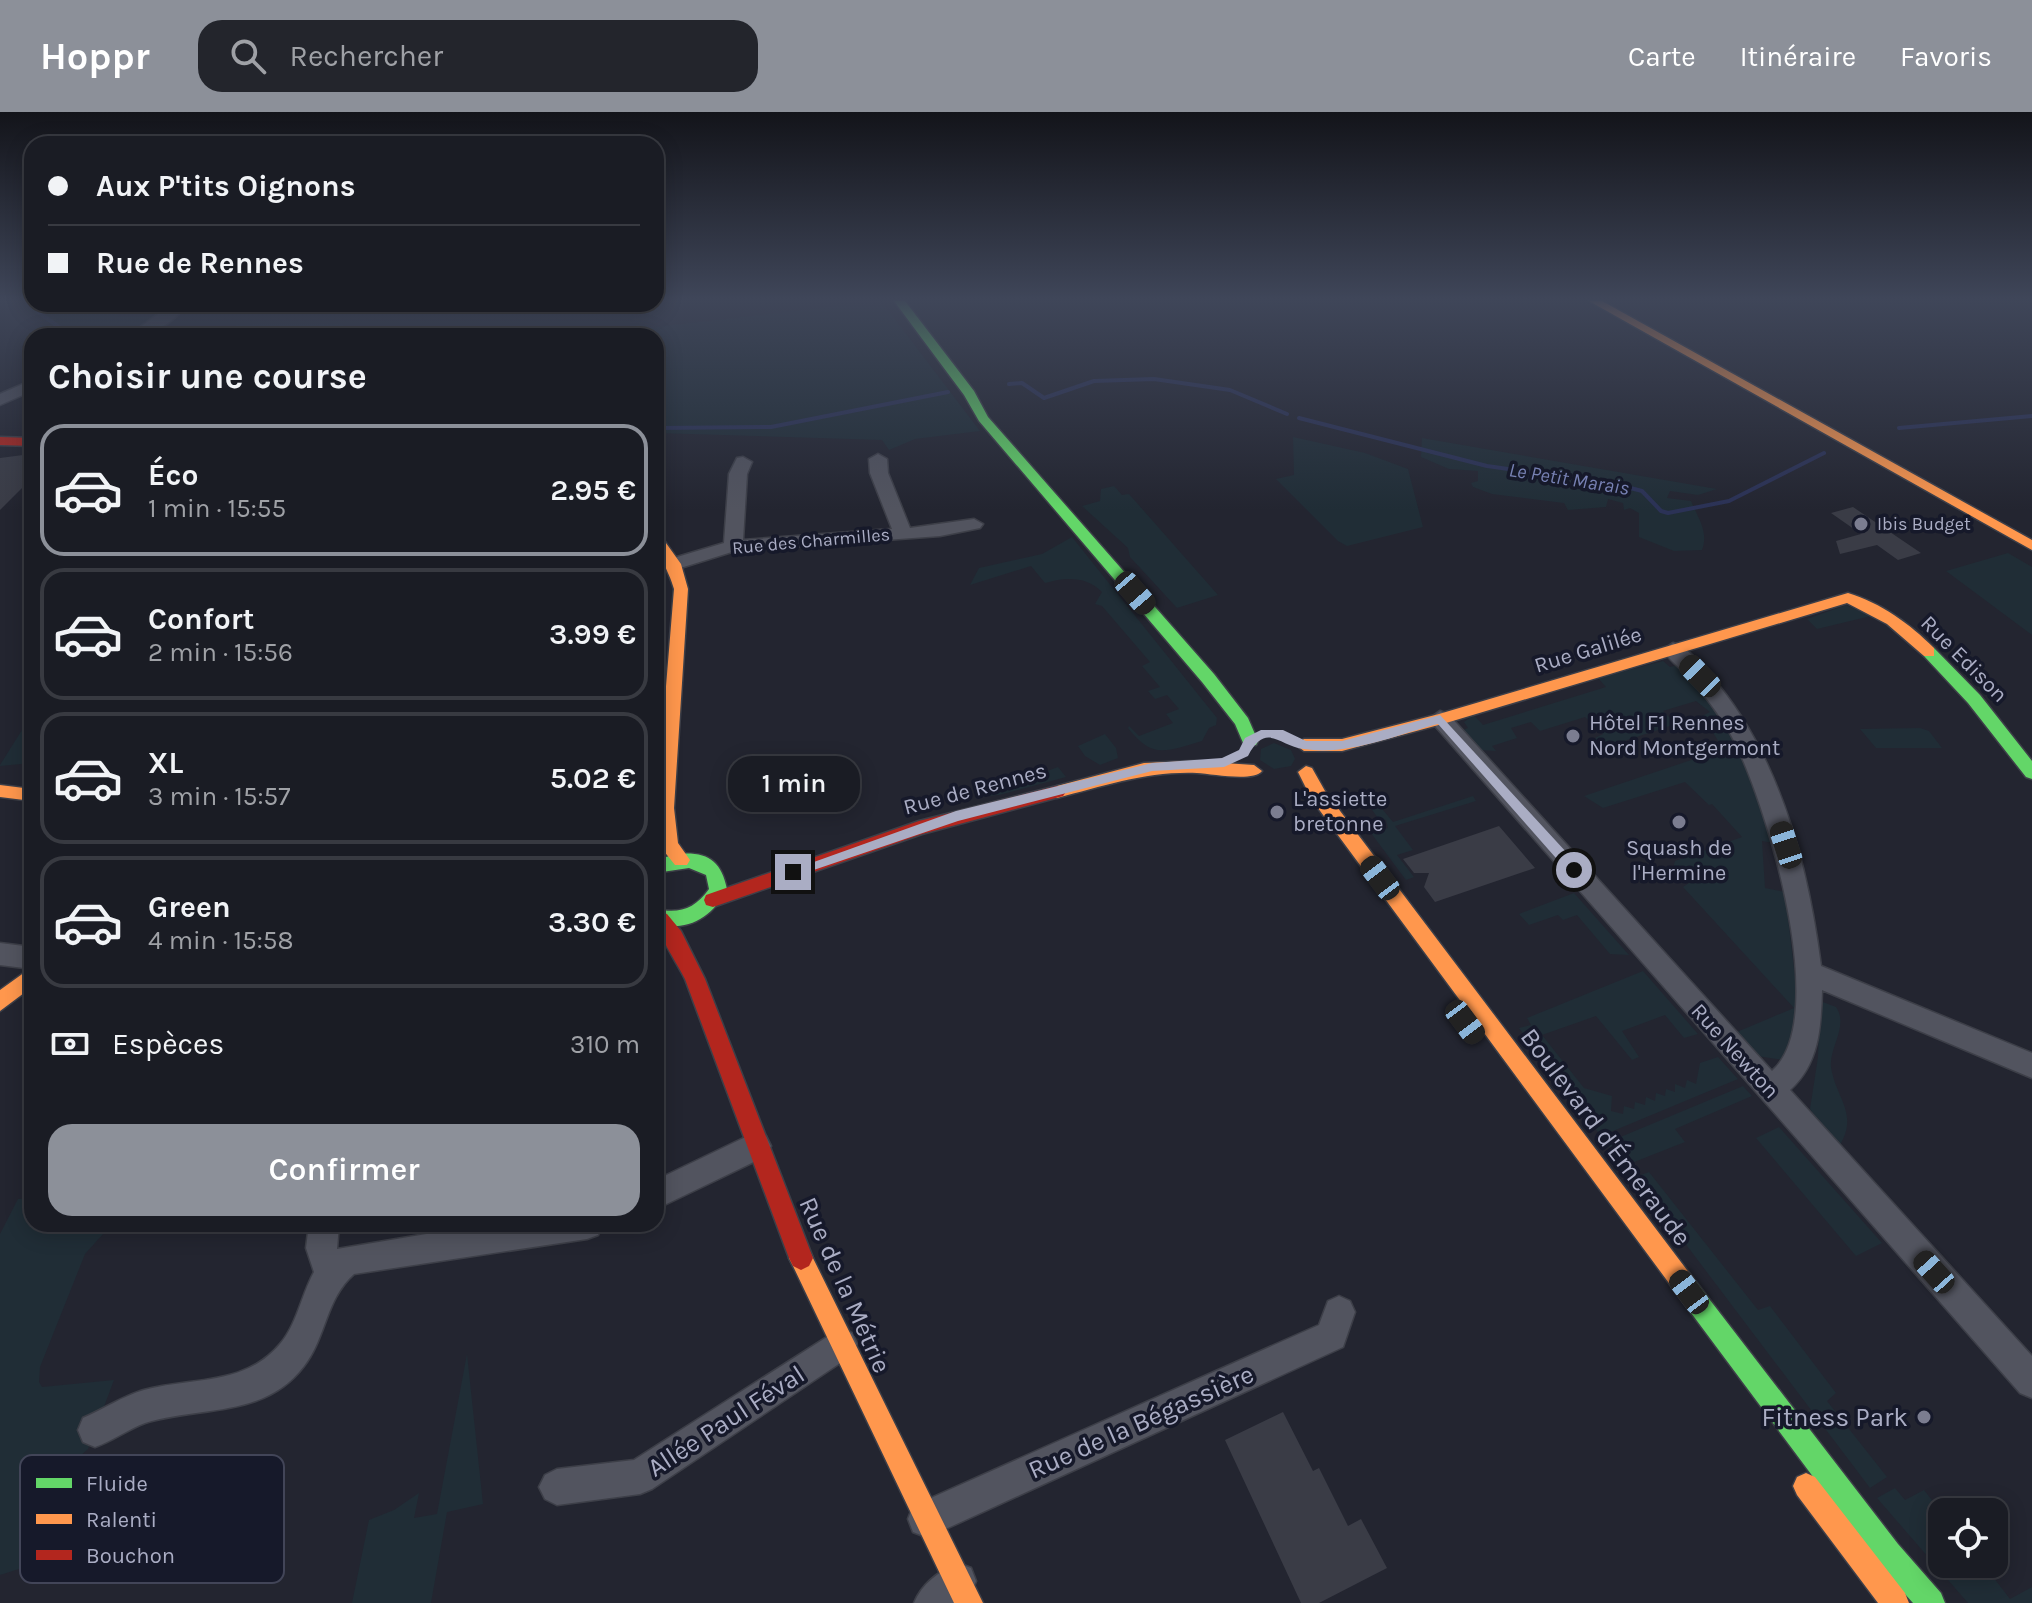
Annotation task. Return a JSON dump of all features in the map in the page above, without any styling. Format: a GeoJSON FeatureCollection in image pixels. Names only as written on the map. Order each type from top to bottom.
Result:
{"type":"FeatureCollection","features":[{"type":"Feature","properties":{"kind":"main road"},"geometry":{"type":"LineString","coordinates":[[952,371],[983,418],[1044,492],[1208,678],[1242,722],[1254,771],[1286,784]]}},
{"type":"Feature","properties":{"kind":"main road"},"geometry":{"type":"LineString","coordinates":[[1724,371],[2032,532]]}},
{"type":"Feature","properties":{"kind":"main road"},"geometry":{"type":"LineString","coordinates":[[1734,371],[2032,546]]}},
{"type":"Feature","properties":{"kind":"main road","name":"Rue de Rennes"},"geometry":{"type":"LineString","coordinates":[[970,394],[995,414],[1086,524],[1163,606],[1266,728],[1247,747],[1224,762],[1194,767]]}},
{"type":"Feature","properties":{"kind":"main road"},"geometry":{"type":"LineString","coordinates":[[0,441],[24,442]]}},
{"type":"Feature","properties":{"kind":"main road"},"geometry":{"type":"LineString","coordinates":[[1863,445],[2008,510]]}},
{"type":"Feature","properties":{"kind":"main road"},"geometry":{"type":"LineString","coordinates":[[1863,445],[2032,556]]}},
{"type":"Feature","properties":{"kind":"main road"},"geometry":{"type":"LineString","coordinates":[[664,550],[674,564],[681,589],[682,619],[664,813]]}},
{"type":"Feature","properties":{"kind":"main road","name":"Rue Galilée"},"geometry":{"type":"LineString","coordinates":[[1286,784],[1342,745],[1848,598]]}},
{"type":"Feature","properties":{"kind":"main road","name":"Rue Edison"},"geometry":{"type":"LineString","coordinates":[[1848,598],[1874,606],[1936,660],[1996,725],[2032,773]]}},
{"type":"Feature","properties":{"kind":"main road","name":"Rue Galilée"},"geometry":{"type":"LineString","coordinates":[[1296,740],[1342,745]]}},
{"type":"Feature","properties":{"kind":"main road","name":"Boulevard d'Émeraude"},"geometry":{"type":"LineString","coordinates":[[1296,740],[1318,795],[1741,1362],[1888,1554],[1931,1603]]}},
{"type":"Feature","properties":{"kind":"main road","name":"Rue de Rennes"},"geometry":{"type":"LineString","coordinates":[[713,900],[772,877],[956,816],[1152,767],[1254,771]]}},
{"type":"Feature","properties":{"kind":"main road","name":"Boulevard d'Émeraude"},"geometry":{"type":"LineString","coordinates":[[1286,784],[1541,1126]]}},
{"type":"Feature","properties":{"kind":"main road"},"geometry":{"type":"LineString","coordinates":[[0,791],[24,794]]}},
{"type":"Feature","properties":{"kind":"main road"},"geometry":{"type":"LineString","coordinates":[[665,808],[669,845],[681,860]]}},
{"type":"Feature","properties":{"kind":"main road"},"geometry":{"type":"LineString","coordinates":[[664,866],[681,860],[708,865],[718,878],[713,900],[698,914],[682,920],[664,918]]}},
{"type":"Feature","properties":{"kind":"main road","name":"Rue de Rennes"},"geometry":{"type":"LineString","coordinates":[[718,878],[772,877]]}},
{"type":"Feature","properties":{"kind":"main road","name":"Rue de la Métrie"},"geometry":{"type":"LineString","coordinates":[[695,979],[691,945],[698,914]]}},
{"type":"Feature","properties":{"kind":"main road","name":"Rue de la Métrie"},"geometry":{"type":"LineString","coordinates":[[664,925],[674,937],[695,979],[756,1146],[841,1344],[926,1519],[953,1596]]}},
{"type":"Feature","properties":{"kind":"main road"},"geometry":{"type":"LineString","coordinates":[[0,1002],[24,982]]}},
{"type":"Feature","properties":{"kind":"main road"},"geometry":{"type":"LineString","coordinates":[[1799,1476],[1895,1603]]}},
{"type":"Feature","properties":{"kind":"street"},"geometry":{"type":"LineString","coordinates":[[0,400],[24,389]]}},
{"type":"Feature","properties":{"kind":"street","name":"Rue des Charmilles"},"geometry":{"type":"LineString","coordinates":[[878,459],[879,473],[903,534]]}},
{"type":"Feature","properties":{"kind":"street"},"geometry":{"type":"LineString","coordinates":[[733,546],[738,474],[743,462]]}},
{"type":"Feature","properties":{"kind":"street","name":"Rue des Charmilles"},"geometry":{"type":"LineString","coordinates":[[674,564],[733,546],[903,534],[974,524]]}},
{"type":"Feature","properties":{"kind":"street"},"geometry":{"type":"LineString","coordinates":[[1673,650],[1717,698],[1748,745],[1786,845],[1799,898],[1809,973],[1805,1052],[1794,1076],[1770,1090]]}},
{"type":"Feature","properties":{"kind":"street","name":"Rue Newton"},"geometry":{"type":"LineString","coordinates":[[1440,719],[2032,1381]]}},
{"type":"Feature","properties":{"kind":"street"},"geometry":{"type":"LineString","coordinates":[[0,954],[24,957]]}},
{"type":"Feature","properties":{"kind":"street"},"geometry":{"type":"LineString","coordinates":[[1809,973],[2032,1066]]}},
{"type":"Feature","properties":{"kind":"street"},"geometry":{"type":"LineString","coordinates":[[664,1191],[756,1146]]}},
{"type":"Feature","properties":{"kind":"street"},"geometry":{"type":"LineString","coordinates":[[323,1232],[321,1248],[330,1273]]}},
{"type":"Feature","properties":{"kind":"street"},"geometry":{"type":"LineString","coordinates":[[95,1430],[148,1405],[233,1394],[267,1380],[282,1368],[303,1340],[316,1298],[330,1273],[355,1257],[531,1232]]}},
{"type":"Feature","properties":{"kind":"street","name":"Rue de la Bégassière"},"geometry":{"type":"LineString","coordinates":[[926,1519],[1332,1336],[1339,1312]]}},
{"type":"Feature","properties":{"kind":"street","name":"Allée Paul Féval"},"geometry":{"type":"LineString","coordinates":[[557,1487],[640,1477],[841,1344]]}},
{"type":"Feature","properties":{"kind":"shaded area"},"geometry":{"type":"Polygon","coordinates":[[[664,371],[934,371],[980,431],[915,439],[889,450],[882,440],[664,433],[664,371]]]}},
{"type":"Feature","properties":{"kind":"shaded area"},"geometry":{"type":"Polygon","coordinates":[[[1293,437],[1365,453],[1408,469],[1423,527],[1347,546],[1338,541],[1276,479],[1294,475],[1293,437]]]}},
{"type":"Feature","properties":{"kind":"shaded area"},"geometry":{"type":"Polygon","coordinates":[[[1422,438],[1717,489],[1698,495],[1670,491],[1667,498],[1691,501],[1703,531],[1702,550],[1674,551],[1639,537],[1639,513],[1630,508],[1624,510],[1623,503],[1608,499],[1606,507],[1568,510],[1564,503],[1492,494],[1473,487],[1471,483],[1478,481],[1478,471],[1449,469],[1421,457],[1422,438]]]}},
{"type":"Feature","properties":{"kind":"shaded area"},"geometry":{"type":"Polygon","coordinates":[[[1114,486],[1122,495],[1129,494],[1218,595],[1177,608],[1130,557],[1128,548],[1082,506],[1100,501],[1101,489],[1114,486]]]}},
{"type":"Feature","properties":{"kind":"shaded area"},"geometry":{"type":"Polygon","coordinates":[[[1072,537],[1217,718],[1216,725],[1209,728],[1202,741],[1170,750],[1153,749],[1128,728],[1139,736],[1173,723],[1166,714],[1179,709],[1167,695],[1155,699],[1148,691],[1160,687],[1142,666],[1150,662],[1102,606],[1095,604],[1102,592],[1096,587],[1075,579],[1045,583],[1031,566],[970,585],[979,568],[1042,554],[1072,537]]]}},
{"type":"Feature","properties":{"kind":"shaded area"},"geometry":{"type":"Polygon","coordinates":[[[2008,553],[2032,567],[2032,635],[1946,571],[2008,553]]]}},
{"type":"Feature","properties":{"kind":"shaded area"},"geometry":{"type":"Polygon","coordinates":[[[1846,605],[1871,616],[1817,629],[1807,619],[1846,605]]]}},
{"type":"Feature","properties":{"kind":"shaded area"},"geometry":{"type":"Polygon","coordinates":[[[1663,661],[1670,667],[1679,665],[1717,709],[1738,745],[1774,843],[1762,841],[1765,888],[1785,892],[1799,1011],[1797,1029],[1783,1060],[1757,1056],[1732,1034],[1794,1008],[1683,887],[1689,883],[1673,868],[1675,861],[1742,837],[1712,804],[1709,805],[1685,782],[1603,808],[1584,796],[1724,749],[1700,717],[1710,712],[1696,701],[1663,711],[1676,724],[1603,748],[1593,739],[1603,734],[1585,717],[1540,731],[1531,722],[1511,728],[1517,738],[1492,746],[1496,751],[1480,750],[1463,730],[1468,728],[1464,722],[1474,715],[1483,725],[1606,687],[1598,678],[1663,661]]]}},
{"type":"Feature","properties":{"kind":"shaded area"},"geometry":{"type":"Polygon","coordinates":[[[24,727],[24,764],[0,765],[24,727]]]}},
{"type":"Feature","properties":{"kind":"shaded area"},"geometry":{"type":"Polygon","coordinates":[[[1920,728],[1929,731],[1942,748],[1876,748],[1860,729],[1920,728]]]}},
{"type":"Feature","properties":{"kind":"shaded area"},"geometry":{"type":"Polygon","coordinates":[[[1105,734],[1116,748],[1118,758],[1100,765],[1085,756],[1078,746],[1105,734]]]}},
{"type":"Feature","properties":{"kind":"shaded area"},"geometry":{"type":"Polygon","coordinates":[[[1274,743],[1291,750],[1295,759],[1291,766],[1274,769],[1260,760],[1261,749],[1274,743]]]}},
{"type":"Feature","properties":{"kind":"shaded area"},"geometry":{"type":"Polygon","coordinates":[[[1058,767],[1066,777],[999,795],[976,797],[1058,767]]]}},
{"type":"Feature","properties":{"kind":"shaded area"},"geometry":{"type":"Polygon","coordinates":[[[1473,796],[1476,801],[1395,826],[1413,850],[1397,855],[1414,877],[1406,880],[1371,833],[1388,828],[1386,820],[1378,818],[1364,799],[1372,797],[1393,822],[1473,796]]]}},
{"type":"Feature","properties":{"kind":"shaded area"},"geometry":{"type":"Polygon","coordinates":[[[1574,893],[1629,955],[1610,954],[1577,915],[1563,920],[1558,915],[1529,925],[1519,914],[1574,893]]]}},
{"type":"Feature","properties":{"kind":"shaded area"},"geometry":{"type":"Polygon","coordinates":[[[1643,971],[1698,1034],[1684,1038],[1665,1015],[1622,1031],[1639,1057],[1632,1060],[1596,1016],[1542,1035],[1584,1088],[1612,1096],[1611,1111],[1623,1114],[1624,1106],[1634,1109],[1635,1102],[1645,1105],[1646,1097],[1655,1101],[1656,1093],[1665,1096],[1666,1089],[1675,1092],[1675,1084],[1685,1088],[1687,1080],[1696,1084],[1700,1063],[1718,1057],[1738,1079],[1601,1136],[1519,1028],[1531,1025],[1527,1018],[1643,971]]]}},
{"type":"Feature","properties":{"kind":"shaded area"},"geometry":{"type":"Polygon","coordinates":[[[1820,1001],[1836,1007],[1840,1022],[1831,1067],[1845,1107],[1847,1126],[1837,1150],[1810,1109],[1818,1057],[1820,1001]]]}},
{"type":"Feature","properties":{"kind":"shaded area"},"geometry":{"type":"Polygon","coordinates":[[[1743,1086],[1752,1096],[1675,1129],[1685,1142],[1624,1166],[1606,1143],[1743,1086]]]}},
{"type":"Feature","properties":{"kind":"shaded area"},"geometry":{"type":"Polygon","coordinates":[[[1779,1127],[1882,1243],[1856,1256],[1756,1138],[1779,1127]]]}},
{"type":"Feature","properties":{"kind":"shaded area"},"geometry":{"type":"Polygon","coordinates":[[[1649,1172],[1758,1310],[1770,1306],[1836,1393],[1827,1401],[1887,1477],[1870,1488],[1635,1177],[1649,1172]]]}},
{"type":"Feature","properties":{"kind":"shaded area"},"geometry":{"type":"Polygon","coordinates":[[[18,1199],[24,1199],[24,1232],[105,1232],[85,1254],[40,1367],[39,1382],[42,1387],[114,1380],[88,1449],[81,1455],[20,1455],[20,1564],[19,1569],[0,1575],[0,1234],[18,1199]]]}},
{"type":"Feature","properties":{"kind":"shaded area"},"geometry":{"type":"Polygon","coordinates":[[[467,1354],[483,1504],[447,1512],[431,1603],[352,1603],[369,1520],[394,1510],[419,1493],[414,1518],[437,1514],[467,1354]]]}},
{"type":"Feature","properties":{"kind":"shaded area"},"geometry":{"type":"Polygon","coordinates":[[[1895,1488],[1905,1500],[1924,1490],[1930,1498],[1928,1557],[1877,1498],[1895,1488]]]}},
{"type":"Feature","properties":{"kind":"shaded area"},"geometry":{"type":"Polygon","coordinates":[[[1946,1578],[1994,1578],[2010,1599],[2032,1587],[2032,1603],[1968,1603],[1946,1578]]]}},
{"type":"Feature","properties":{"kind":"building"},"geometry":{"type":"Polygon","coordinates":[[[24,455],[24,486],[0,510],[0,458],[24,455]]]}},
{"type":"Feature","properties":{"kind":"building","name":"Ibis Budget"},"geometry":{"type":"Polygon","coordinates":[[[1853,507],[1921,553],[1898,560],[1877,545],[1840,554],[1836,541],[1861,534],[1831,513],[1853,507]]]}},
{"type":"Feature","properties":{"kind":"building"},"geometry":{"type":"Polygon","coordinates":[[[1499,826],[1535,868],[1435,902],[1424,887],[1429,873],[1414,873],[1403,859],[1499,826]]]}},
{"type":"Feature","properties":{"kind":"building"},"geometry":{"type":"Polygon","coordinates":[[[1283,1412],[1313,1471],[1319,1468],[1348,1526],[1361,1519],[1387,1568],[1319,1603],[1301,1603],[1225,1440],[1283,1412]]]}},
{"type":"Feature","properties":{"kind":"waterway","name":"Le Petit Marais"},"geometry":{"type":"LineString","coordinates":[[1009,384],[1022,383],[1044,398],[1094,381],[1154,379],[1230,390],[1287,414]]}},
{"type":"Feature","properties":{"kind":"waterway","name":"Le Petit Marais"},"geometry":{"type":"LineString","coordinates":[[664,428],[771,427],[948,392]]}},
{"type":"Feature","properties":{"kind":"waterway","name":"Le Petit Marais"},"geometry":{"type":"LineString","coordinates":[[1899,428],[2032,416]]}},
{"type":"Feature","properties":{"kind":"waterway","name":"Le Petit Marais"},"geometry":{"type":"LineString","coordinates":[[1299,418],[1487,466],[1615,484],[1642,491],[1661,511],[1668,513],[1729,501],[1824,453]]}},
{"type":"Feature","properties":{"kind":"traffic: fast"},"geometry":{"type":"LineString","coordinates":[[952,371],[983,418],[1208,678],[1242,722],[1250,741]]}},
{"type":"Feature","properties":{"kind":"traffic: fast"},"geometry":{"type":"LineString","coordinates":[[1929,652],[1974,699],[2032,773]]}},
{"type":"Feature","properties":{"kind":"traffic: fast"},"geometry":{"type":"LineString","coordinates":[[664,864],[683,860],[702,864],[714,871],[718,889],[707,905],[693,915],[664,919]]}},
{"type":"Feature","properties":{"kind":"traffic: fast"},"geometry":{"type":"LineString","coordinates":[[1685,1286],[1888,1554],[1931,1603]]}},
{"type":"Feature","properties":{"kind":"traffic: slow"},"geometry":{"type":"LineString","coordinates":[[1718,371],[2032,546]]}},
{"type":"Feature","properties":{"kind":"traffic: slow"},"geometry":{"type":"LineString","coordinates":[[664,550],[674,564],[681,589],[665,808],[669,845],[681,860]]}},
{"type":"Feature","properties":{"kind":"traffic: slow"},"geometry":{"type":"LineString","coordinates":[[1304,745],[1342,745],[1440,719],[1848,598],[1892,620],[1929,652]]}},
{"type":"Feature","properties":{"kind":"traffic: slow"},"geometry":{"type":"LineString","coordinates":[[1057,792],[1144,769],[1194,767],[1254,771]]}},
{"type":"Feature","properties":{"kind":"traffic: slow"},"geometry":{"type":"LineString","coordinates":[[1306,772],[1318,795],[1685,1286]]}},
{"type":"Feature","properties":{"kind":"traffic: slow"},"geometry":{"type":"LineString","coordinates":[[0,791],[24,794]]}},
{"type":"Feature","properties":{"kind":"traffic: slow"},"geometry":{"type":"LineString","coordinates":[[0,1002],[24,982]]}},
{"type":"Feature","properties":{"kind":"traffic: slow"},"geometry":{"type":"LineString","coordinates":[[801,1258],[969,1603]]}},
{"type":"Feature","properties":{"kind":"traffic: slow"},"geometry":{"type":"LineString","coordinates":[[1806,1486],[1895,1603]]}},
{"type":"Feature","properties":{"kind":"traffic: jam"},"geometry":{"type":"LineString","coordinates":[[0,441],[24,442]]}},
{"type":"Feature","properties":{"kind":"traffic: jam"},"geometry":{"type":"LineString","coordinates":[[713,900],[919,828],[1057,792]]}},
{"type":"Feature","properties":{"kind":"traffic: jam"},"geometry":{"type":"LineString","coordinates":[[664,924],[695,979],[801,1258]]}},
{"type":"Feature","properties":{"kind":"place","name":"Ibis Budget"},"geometry":{"type":"Point","coordinates":[1861,524]}},
{"type":"Feature","properties":{"kind":"place","name":"Hôtel F1 Rennes Nord Montgermont"},"geometry":{"type":"Point","coordinates":[1573,736]}},
{"type":"Feature","properties":{"kind":"place","name":"L'assiette bretonne"},"geometry":{"type":"Point","coordinates":[1277,812]}},
{"type":"Feature","properties":{"kind":"place","name":"Squash de l'Hermine"},"geometry":{"type":"Point","coordinates":[1679,822]}},
{"type":"Feature","properties":{"kind":"place","name":"Fitness Park"},"geometry":{"type":"Point","coordinates":[1924,1417]}},
{"type":"Feature","properties":{"kind":"route"},"geometry":{"type":"LineString","coordinates":[[793,872],[956,816],[1152,767],[1194,767],[1224,762],[1244,753],[1250,741],[1261,734],[1283,734],[1304,745],[1342,745],[1440,719],[1574,870]]}}]}
